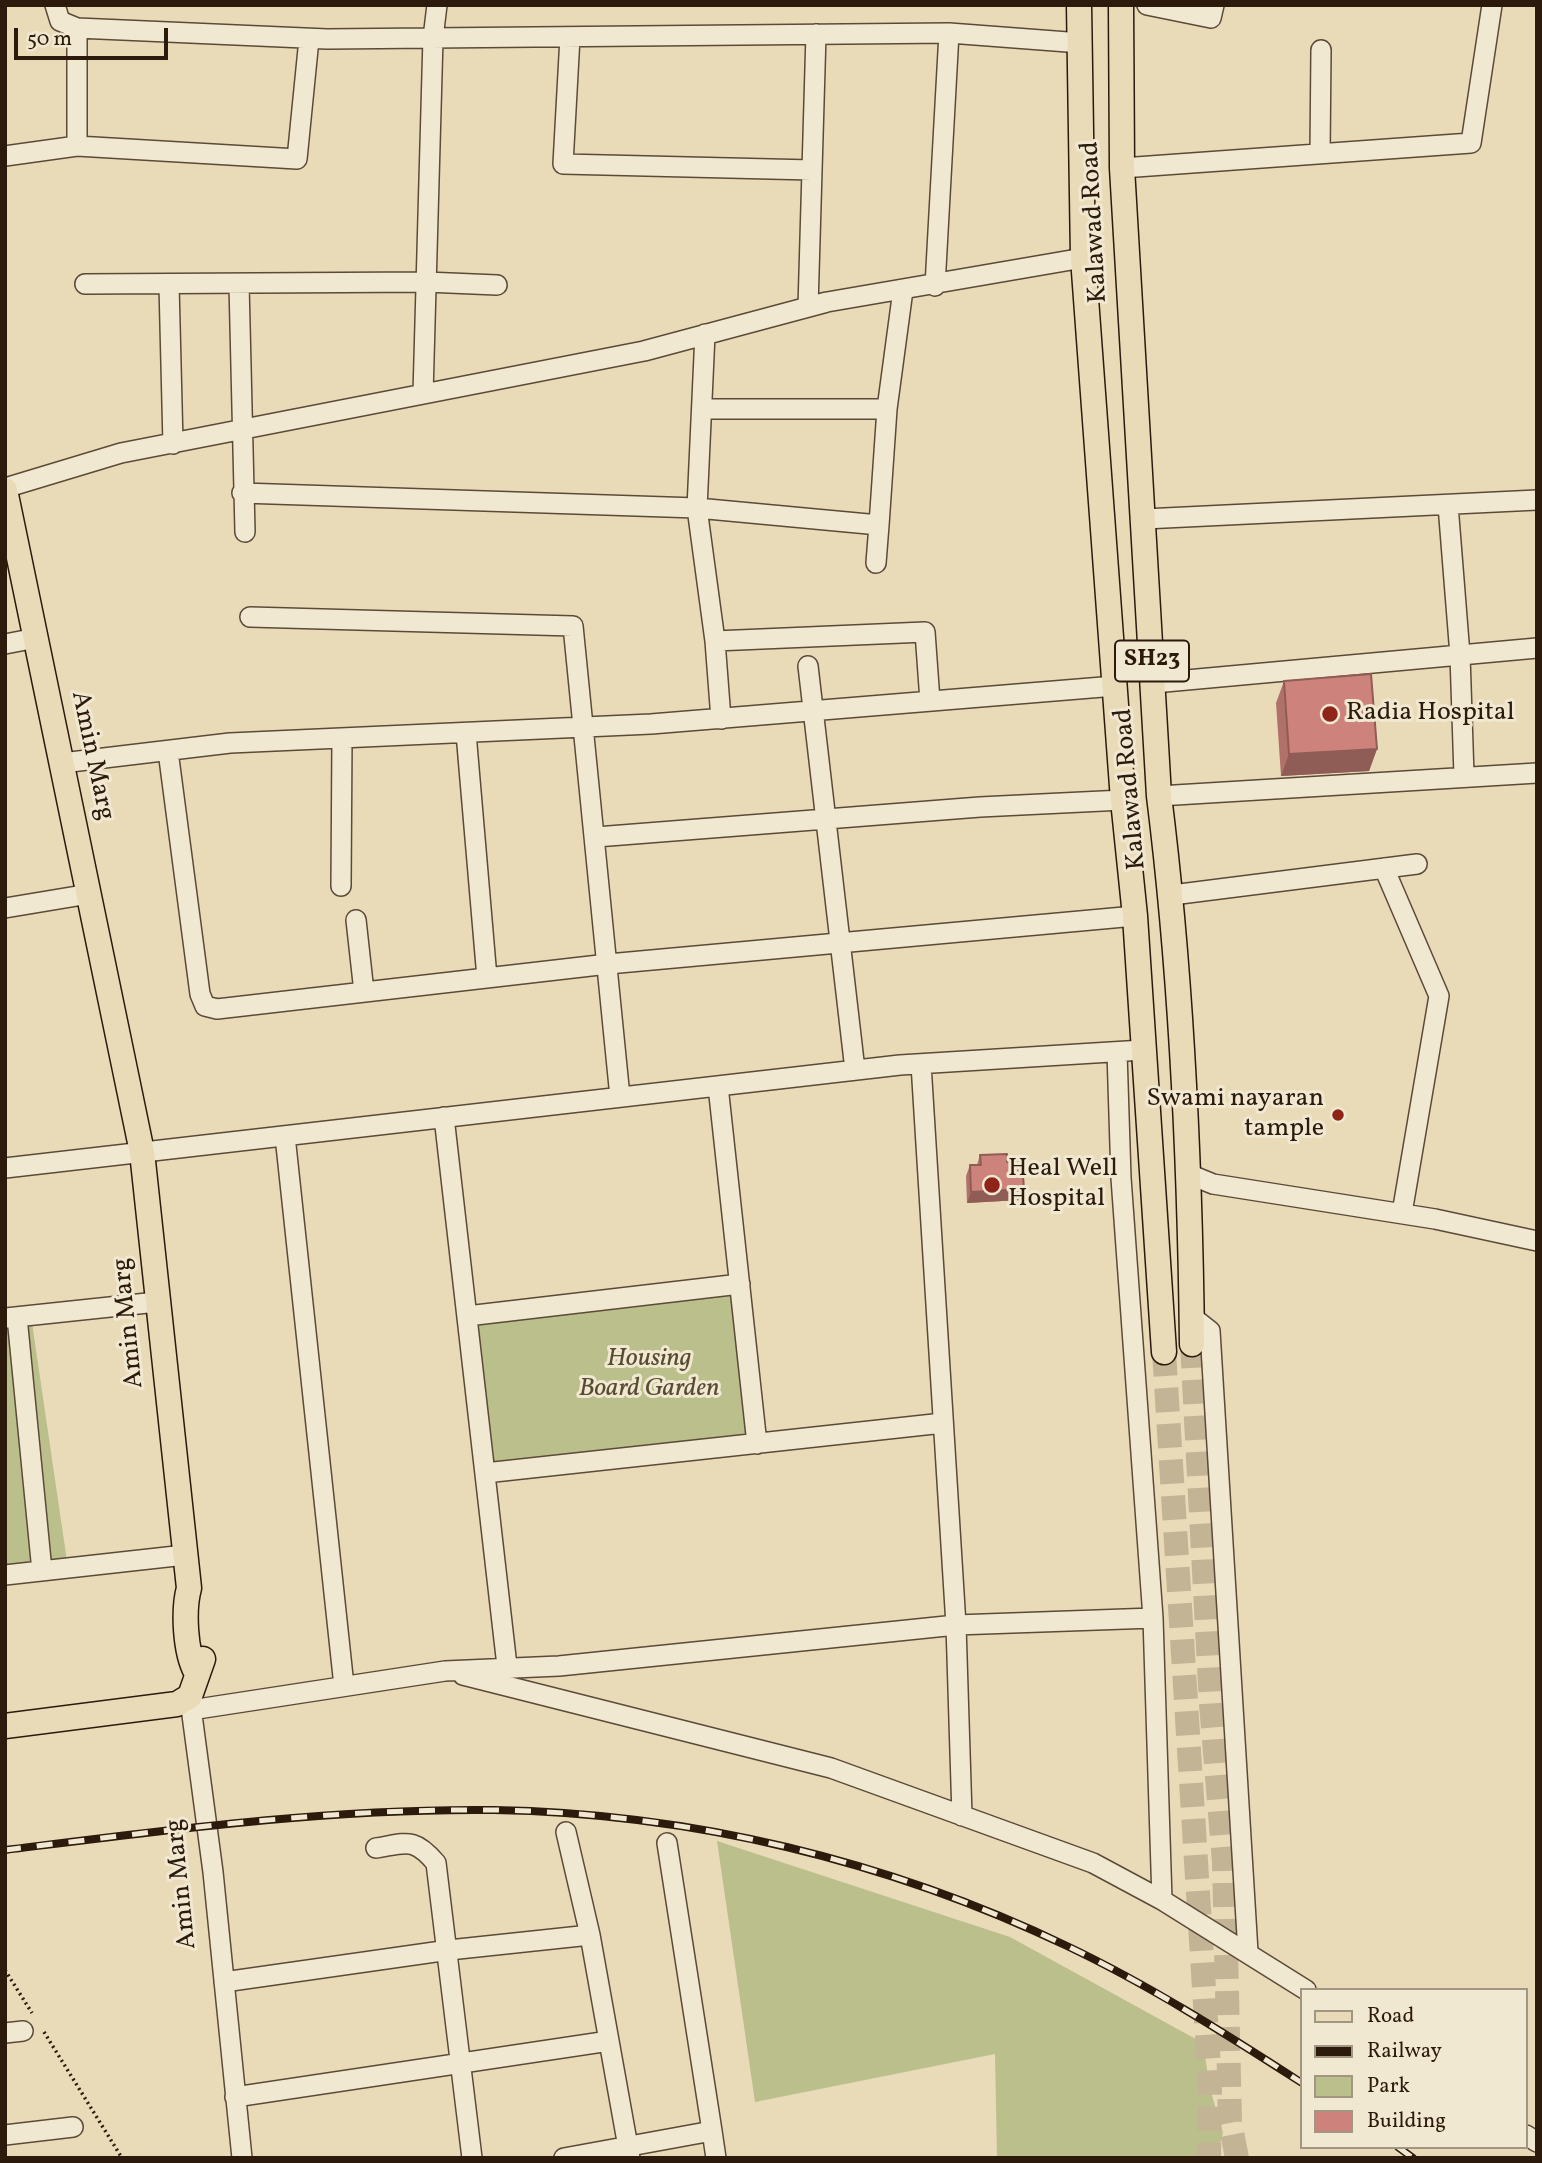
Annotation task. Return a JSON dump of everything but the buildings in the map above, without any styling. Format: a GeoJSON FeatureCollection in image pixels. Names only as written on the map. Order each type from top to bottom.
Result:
{"type":"FeatureCollection","features":[{"type":"Feature","properties":{"kind":"main road","name":"Kalawad Road"},"geometry":{"type":"LineString","coordinates":[[1079,5],[1083,258],[1123,800],[1135,916],[1143,1050]]}},
{"type":"Feature","properties":{"kind":"main road","name":"Kalawad Road"},"geometry":{"type":"LineString","coordinates":[[1121,5],[1122,168],[1159,796],[1172,895],[1191,1175],[1192,1316]]}},
{"type":"Feature","properties":{"kind":"main road","name":"Amin Marg"},"geometry":{"type":"LineString","coordinates":[[5,489],[142,1152],[184,1555],[189,1588],[197,1597],[203,1661],[196,1672],[190,1703]]}},
{"type":"Feature","properties":{"kind":"main road","name":"SH23"},"geometry":{"type":"LineString","coordinates":[[1143,1050],[1164,1352]]}},
{"type":"Feature","properties":{"kind":"main road","name":"SH23"},"geometry":{"type":"LineString","coordinates":[[1192,1316],[1192,1344]]}},
{"type":"Feature","properties":{"kind":"main road"},"geometry":{"type":"LineString","coordinates":[[5,1726],[190,1703]]}},
{"type":"Feature","properties":{"kind":"street"},"geometry":{"type":"LineString","coordinates":[[55,5],[60,21],[77,29],[309,39],[949,33],[1081,43]]}},
{"type":"Feature","properties":{"kind":"street"},"geometry":{"type":"LineString","coordinates":[[423,394],[433,38],[437,5]]}},
{"type":"Feature","properties":{"kind":"street"},"geometry":{"type":"LineString","coordinates":[[1147,5],[1211,18],[1214,5]]}},
{"type":"Feature","properties":{"kind":"street"},"geometry":{"type":"LineString","coordinates":[[1122,168],[1471,143],[1492,5]]}},
{"type":"Feature","properties":{"kind":"street"},"geometry":{"type":"LineString","coordinates":[[77,29],[77,146]]}},
{"type":"Feature","properties":{"kind":"street"},"geometry":{"type":"LineString","coordinates":[[935,286],[949,33]]}},
{"type":"Feature","properties":{"kind":"street"},"geometry":{"type":"LineString","coordinates":[[808,307],[816,34]]}},
{"type":"Feature","properties":{"kind":"street"},"geometry":{"type":"LineString","coordinates":[[570,37],[563,164],[812,170]]}},
{"type":"Feature","properties":{"kind":"street"},"geometry":{"type":"LineString","coordinates":[[5,156],[77,146],[297,159],[309,39]]}},
{"type":"Feature","properties":{"kind":"street"},"geometry":{"type":"LineString","coordinates":[[1320,153],[1321,50]]}},
{"type":"Feature","properties":{"kind":"street"},"geometry":{"type":"LineString","coordinates":[[5,489],[121,453],[644,351],[808,307],[1083,258]]}},
{"type":"Feature","properties":{"kind":"street"},"geometry":{"type":"LineString","coordinates":[[85,284],[426,282],[497,285]]}},
{"type":"Feature","properties":{"kind":"street"},"geometry":{"type":"LineString","coordinates":[[239,284],[245,532]]}},
{"type":"Feature","properties":{"kind":"street"},"geometry":{"type":"LineString","coordinates":[[169,285],[173,444]]}},
{"type":"Feature","properties":{"kind":"street"},"geometry":{"type":"LineString","coordinates":[[876,563],[887,409],[904,290]]}},
{"type":"Feature","properties":{"kind":"street"},"geometry":{"type":"LineString","coordinates":[[705,334],[697,509],[715,641],[721,719]]}},
{"type":"Feature","properties":{"kind":"street"},"geometry":{"type":"LineString","coordinates":[[702,409],[887,409]]}},
{"type":"Feature","properties":{"kind":"street"},"geometry":{"type":"LineString","coordinates":[[242,493],[697,509],[879,525]]}},
{"type":"Feature","properties":{"kind":"street"},"geometry":{"type":"LineString","coordinates":[[1143,519],[1537,500]]}},
{"type":"Feature","properties":{"kind":"street"},"geometry":{"type":"LineString","coordinates":[[1448,506],[1460,655],[1464,776]]}},
{"type":"Feature","properties":{"kind":"street"},"geometry":{"type":"LineString","coordinates":[[250,617],[573,626],[620,1097]]}},
{"type":"Feature","properties":{"kind":"street"},"geometry":{"type":"LineString","coordinates":[[715,641],[925,632],[930,701]]}},
{"type":"Feature","properties":{"kind":"street"},"geometry":{"type":"LineString","coordinates":[[5,644],[36,638]]}},
{"type":"Feature","properties":{"kind":"street"},"geometry":{"type":"LineString","coordinates":[[1154,683],[1537,648]]}},
{"type":"Feature","properties":{"kind":"street"},"geometry":{"type":"LineString","coordinates":[[808,666],[855,1070]]}},
{"type":"Feature","properties":{"kind":"street"},"geometry":{"type":"LineString","coordinates":[[62,764],[230,743],[721,719],[1115,686]]}},
{"type":"Feature","properties":{"kind":"street"},"geometry":{"type":"LineString","coordinates":[[466,733],[487,978]]}},
{"type":"Feature","properties":{"kind":"street"},"geometry":{"type":"LineString","coordinates":[[341,886],[342,738]]}},
{"type":"Feature","properties":{"kind":"street"},"geometry":{"type":"LineString","coordinates":[[168,751],[200,995],[205,1006],[217,1009],[608,964],[1135,916]]}},
{"type":"Feature","properties":{"kind":"street"},"geometry":{"type":"LineString","coordinates":[[1159,796],[1537,773]]}},
{"type":"Feature","properties":{"kind":"street"},"geometry":{"type":"LineString","coordinates":[[596,837],[1123,800]]}},
{"type":"Feature","properties":{"kind":"street"},"geometry":{"type":"LineString","coordinates":[[1172,895],[1418,864]]}},
{"type":"Feature","properties":{"kind":"street"},"geometry":{"type":"LineString","coordinates":[[1384,868],[1439,996],[1402,1213]]}},
{"type":"Feature","properties":{"kind":"street"},"geometry":{"type":"LineString","coordinates":[[5,908],[89,894]]}},
{"type":"Feature","properties":{"kind":"street"},"geometry":{"type":"LineString","coordinates":[[356,920],[364,992]]}},
{"type":"Feature","properties":{"kind":"street"},"geometry":{"type":"LineString","coordinates":[[5,1168],[855,1070],[1143,1050]]}},
{"type":"Feature","properties":{"kind":"street"},"geometry":{"type":"LineString","coordinates":[[1117,1052],[1121,1178],[1153,1618],[1162,1900]]}},
{"type":"Feature","properties":{"kind":"street"},"geometry":{"type":"LineString","coordinates":[[921,1064],[956,1625],[962,1816]]}},
{"type":"Feature","properties":{"kind":"street"},"geometry":{"type":"LineString","coordinates":[[718,1086],[757,1444]]}},
{"type":"Feature","properties":{"kind":"street"},"geometry":{"type":"LineString","coordinates":[[444,1117],[507,1666]]}},
{"type":"Feature","properties":{"kind":"street"},"geometry":{"type":"LineString","coordinates":[[285,1136],[344,1686]]}},
{"type":"Feature","properties":{"kind":"street"},"geometry":{"type":"LineString","coordinates":[[1191,1175],[1213,1184],[1402,1213],[1537,1241]]}},
{"type":"Feature","properties":{"kind":"street"},"geometry":{"type":"LineString","coordinates":[[467,1317],[740,1284]]}},
{"type":"Feature","properties":{"kind":"street"},"geometry":{"type":"LineString","coordinates":[[42,1571],[11,1318],[157,1303]]}},
{"type":"Feature","properties":{"kind":"street"},"geometry":{"type":"LineString","coordinates":[[1192,1316],[1210,1331],[1248,1952]]}},
{"type":"Feature","properties":{"kind":"street"},"geometry":{"type":"LineString","coordinates":[[485,1473],[943,1423]]}},
{"type":"Feature","properties":{"kind":"street"},"geometry":{"type":"LineString","coordinates":[[5,1575],[184,1555]]}},
{"type":"Feature","properties":{"kind":"street"},"geometry":{"type":"LineString","coordinates":[[190,1703],[344,1686],[444,1671],[507,1666],[559,1666],[956,1625],[1153,1618]]}},
{"type":"Feature","properties":{"kind":"street"},"geometry":{"type":"LineString","coordinates":[[444,1671],[831,1768],[1093,1863],[1162,1900],[1303,1988]]}},
{"type":"Feature","properties":{"kind":"street","name":"Amin Marg"},"geometry":{"type":"LineString","coordinates":[[190,1703],[208,1826],[242,2158]]}},
{"type":"Feature","properties":{"kind":"street"},"geometry":{"type":"LineString","coordinates":[[566,1832],[590,1935],[629,2151]]}},
{"type":"Feature","properties":{"kind":"street"},"geometry":{"type":"LineString","coordinates":[[376,1848],[411,1843],[419,1845],[436,1863],[449,1950],[472,2158]]}},
{"type":"Feature","properties":{"kind":"street"},"geometry":{"type":"LineString","coordinates":[[667,1843],[716,2158]]}},
{"type":"Feature","properties":{"kind":"street"},"geometry":{"type":"LineString","coordinates":[[224,1982],[449,1950],[590,1935]]}},
{"type":"Feature","properties":{"kind":"street"},"geometry":{"type":"LineString","coordinates":[[235,2096],[609,2041]]}},
{"type":"Feature","properties":{"kind":"street"},"geometry":{"type":"LineString","coordinates":[[5,2135],[73,2127]]}},
{"type":"Feature","properties":{"kind":"street"},"geometry":{"type":"LineString","coordinates":[[564,2158],[629,2151],[712,2131]]}},
{"type":"Feature","properties":{"kind":"path"},"geometry":{"type":"LineString","coordinates":[[5,1970],[26,2027],[122,2158]]}},
{"type":"Feature","properties":{"kind":"green space","name":"Housing Board Garden"},"geometry":{"type":"Polygon","coordinates":[[[740,1284],[757,1444],[485,1473],[467,1316],[740,1284]]]}},
{"type":"Feature","properties":{"kind":"green space"},"geometry":{"type":"Polygon","coordinates":[[[31,1316],[68,1568],[5,1575],[5,1318],[31,1316]]]}},
{"type":"Feature","properties":{"kind":"green space"},"geometry":{"type":"Polygon","coordinates":[[[717,1841],[1010,1937],[1203,2043],[1210,2089],[1223,2133],[1218,2151],[1220,2158],[997,2158],[995,2054],[755,2102],[717,1841]]]}},
{"type":"Feature","properties":{"kind":"tunnel"},"geometry":{"type":"LineString","coordinates":[[1192,1344],[1211,1704],[1224,1862],[1230,2122],[1237,2158]]}},
{"type":"Feature","properties":{"kind":"tunnel"},"geometry":{"type":"LineString","coordinates":[[1164,1352],[1210,2084],[1209,2158]]}},
{"type":"Feature","properties":{"kind":"railway"},"geometry":{"type":"LineString","coordinates":[[5,1850],[249,1822],[433,1810],[568,1813],[715,1832],[788,1847],[859,1866],[930,1889],[999,1916],[1128,1977],[1216,2028],[1300,2082]]}},
{"type":"Feature","properties":{"kind":"railway"},"geometry":{"type":"LineString","coordinates":[[1401,2149],[1413,2158]]}},
{"type":"Feature","properties":{"kind":"place","name":"Radia Hospital"},"geometry":{"type":"Point","coordinates":[1330,714]}},
{"type":"Feature","properties":{"kind":"place","name":"Swami nayaran tample"},"geometry":{"type":"Point","coordinates":[1338,1115]}},
{"type":"Feature","properties":{"kind":"place","name":"Heal Well Hospital"},"geometry":{"type":"Point","coordinates":[992,1185]}}]}
